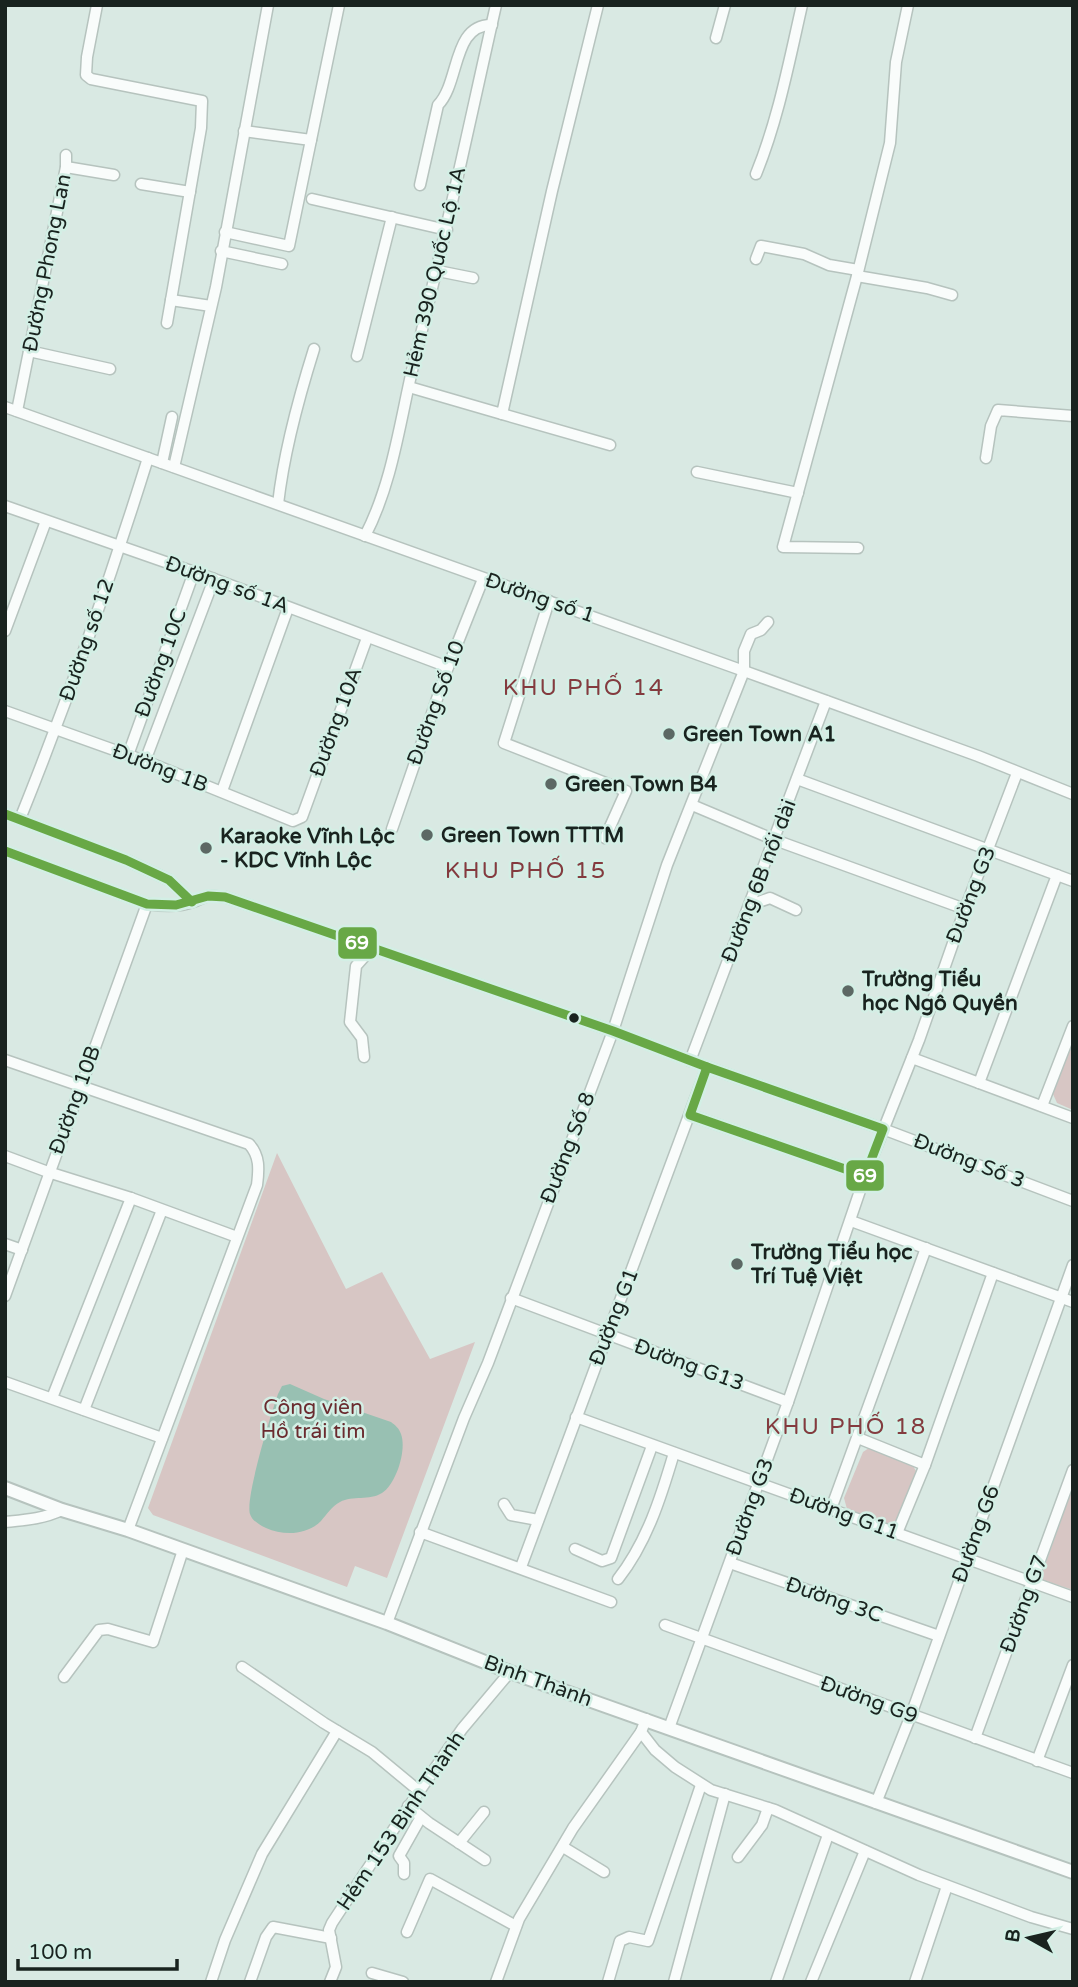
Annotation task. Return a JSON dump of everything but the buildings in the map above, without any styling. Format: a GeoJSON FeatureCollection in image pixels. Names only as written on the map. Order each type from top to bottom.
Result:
{"type":"FeatureCollection","features":[{"type":"Feature","properties":{"kind":"street"},"geometry":{"type":"LineString","coordinates":[[97,5],[86,75],[91,79],[202,101],[201,128],[167,323]]}},
{"type":"Feature","properties":{"kind":"street"},"geometry":{"type":"LineString","coordinates":[[174,467],[211,306],[268,5]]}},
{"type":"Feature","properties":{"kind":"street"},"geometry":{"type":"LineString","coordinates":[[225,232],[289,246],[339,5]]}},
{"type":"Feature","properties":{"kind":"street","name":"Hẻm 390 Quốc Lộ 1A"},"geometry":{"type":"LineString","coordinates":[[365,536],[379,510],[438,271],[496,5]]}},
{"type":"Feature","properties":{"kind":"street"},"geometry":{"type":"LineString","coordinates":[[502,414],[552,191],[598,5]]}},
{"type":"Feature","properties":{"kind":"street"},"geometry":{"type":"LineString","coordinates":[[716,38],[725,5]]}},
{"type":"Feature","properties":{"kind":"street"},"geometry":{"type":"LineString","coordinates":[[756,174],[771,134],[802,5]]}},
{"type":"Feature","properties":{"kind":"street"},"geometry":{"type":"LineString","coordinates":[[858,548],[783,547],[858,273],[890,142],[896,62],[908,5]]}},
{"type":"Feature","properties":{"kind":"street"},"geometry":{"type":"LineString","coordinates":[[419,185],[438,105],[447,97],[462,47],[472,30],[481,24],[492,25]]}},
{"type":"Feature","properties":{"kind":"street"},"geometry":{"type":"LineString","coordinates":[[244,131],[311,140]]}},
{"type":"Feature","properties":{"kind":"street","name":"Đường Phong Lan"},"geometry":{"type":"LineString","coordinates":[[17,411],[66,167],[66,155]]}},
{"type":"Feature","properties":{"kind":"street"},"geometry":{"type":"LineString","coordinates":[[66,167],[114,175]]}},
{"type":"Feature","properties":{"kind":"street"},"geometry":{"type":"LineString","coordinates":[[141,184],[190,192]]}},
{"type":"Feature","properties":{"kind":"street"},"geometry":{"type":"LineString","coordinates":[[312,199],[447,230]]}},
{"type":"Feature","properties":{"kind":"street"},"geometry":{"type":"LineString","coordinates":[[357,356],[392,217]]}},
{"type":"Feature","properties":{"kind":"street"},"geometry":{"type":"LineString","coordinates":[[756,259],[761,246],[804,254],[829,265],[952,295]]}},
{"type":"Feature","properties":{"kind":"street"},"geometry":{"type":"LineString","coordinates":[[222,251],[282,264]]}},
{"type":"Feature","properties":{"kind":"street"},"geometry":{"type":"LineString","coordinates":[[438,271],[473,278]]}},
{"type":"Feature","properties":{"kind":"street"},"geometry":{"type":"LineString","coordinates":[[171,300],[211,306]]}},
{"type":"Feature","properties":{"kind":"street"},"geometry":{"type":"LineString","coordinates":[[278,504],[281,474],[291,430],[314,349]]}},
{"type":"Feature","properties":{"kind":"street"},"geometry":{"type":"LineString","coordinates":[[29,351],[110,369]]}},
{"type":"Feature","properties":{"kind":"street"},"geometry":{"type":"LineString","coordinates":[[409,387],[610,445]]}},
{"type":"Feature","properties":{"kind":"street","name":"Đường số 1"},"geometry":{"type":"LineString","coordinates":[[5,407],[744,671],[1073,794]]}},
{"type":"Feature","properties":{"kind":"street"},"geometry":{"type":"LineString","coordinates":[[986,458],[991,426],[998,410],[1073,416]]}},
{"type":"Feature","properties":{"kind":"street"},"geometry":{"type":"LineString","coordinates":[[162,463],[172,417]]}},
{"type":"Feature","properties":{"kind":"street","name":"Đường số 12"},"geometry":{"type":"LineString","coordinates":[[20,819],[56,730],[120,548],[148,458]]}},
{"type":"Feature","properties":{"kind":"street"},"geometry":{"type":"LineString","coordinates":[[697,472],[797,493]]}},
{"type":"Feature","properties":{"kind":"street","name":"Đường số 1A"},"geometry":{"type":"LineString","coordinates":[[5,506],[214,579],[448,667]]}},
{"type":"Feature","properties":{"kind":"street"},"geometry":{"type":"LineString","coordinates":[[5,631],[46,521]]}},
{"type":"Feature","properties":{"kind":"street","name":"Đường 10C"},"geometry":{"type":"LineString","coordinates":[[128,755],[194,572]]}},
{"type":"Feature","properties":{"kind":"street"},"geometry":{"type":"LineString","coordinates":[[145,761],[214,579]]}},
{"type":"Feature","properties":{"kind":"street","name":"Đường Số 10"},"geometry":{"type":"LineString","coordinates":[[392,829],[448,667],[483,579]]}},
{"type":"Feature","properties":{"kind":"street"},"geometry":{"type":"LineString","coordinates":[[549,601],[504,743],[626,791],[605,838]]}},
{"type":"Feature","properties":{"kind":"street"},"geometry":{"type":"LineString","coordinates":[[222,791],[288,608]]}},
{"type":"Feature","properties":{"kind":"street","name":"Đường Số 8"},"geometry":{"type":"LineString","coordinates":[[387,1623],[613,1031],[667,865],[744,671],[744,651],[751,634],[761,630],[768,622]]}},
{"type":"Feature","properties":{"kind":"street","name":"Đường 10A"},"geometry":{"type":"LineString","coordinates":[[306,806],[367,638]]}},
{"type":"Feature","properties":{"kind":"street","name":"Đường 6B nối dài"},"geometry":{"type":"LineString","coordinates":[[690,1061],[826,701]]}},
{"type":"Feature","properties":{"kind":"street","name":"Đường 1B"},"geometry":{"type":"LineString","coordinates":[[5,711],[145,761],[293,821],[302,817],[306,806]]}},
{"type":"Feature","properties":{"kind":"street","name":"Đường G3"},"geometry":{"type":"LineString","coordinates":[[669,1728],[788,1402],[865,1176],[912,1058],[1017,773]]}},
{"type":"Feature","properties":{"kind":"street"},"geometry":{"type":"LineString","coordinates":[[797,779],[1073,881]]}},
{"type":"Feature","properties":{"kind":"street"},"geometry":{"type":"LineString","coordinates":[[692,805],[775,839],[965,909]]}},
{"type":"Feature","properties":{"kind":"street"},"geometry":{"type":"LineString","coordinates":[[5,814],[125,860],[169,880],[192,902]]}},
{"type":"Feature","properties":{"kind":"street"},"geometry":{"type":"LineString","coordinates":[[5,851],[147,904],[192,902]]}},
{"type":"Feature","properties":{"kind":"street"},"geometry":{"type":"LineString","coordinates":[[979,1083],[1057,875]]}},
{"type":"Feature","properties":{"kind":"street","name":"Đường Số 3"},"geometry":{"type":"LineString","coordinates":[[192,902],[205,894],[225,897],[373,947],[613,1031],[707,1068],[883,1129],[1073,1201]]}},
{"type":"Feature","properties":{"kind":"street"},"geometry":{"type":"LineString","coordinates":[[750,905],[770,898],[796,910]]}},
{"type":"Feature","properties":{"kind":"street","name":"Đường 10B"},"geometry":{"type":"LineString","coordinates":[[5,1296],[147,904]]}},
{"type":"Feature","properties":{"kind":"street"},"geometry":{"type":"LineString","coordinates":[[364,1057],[362,1038],[350,1022],[356,966],[373,947]]}},
{"type":"Feature","properties":{"kind":"street"},"geometry":{"type":"LineString","coordinates":[[1042,1106],[1073,1026]]}},
{"type":"Feature","properties":{"kind":"street"},"geometry":{"type":"LineString","coordinates":[[912,1058],[1073,1118]]}},
{"type":"Feature","properties":{"kind":"street"},"geometry":{"type":"LineString","coordinates":[[5,1060],[249,1144],[256,1151],[259,1166],[257,1185],[128,1530]]}},
{"type":"Feature","properties":{"kind":"street","name":"Đường G1"},"geometry":{"type":"LineString","coordinates":[[521,1567],[707,1068]]}},
{"type":"Feature","properties":{"kind":"street"},"geometry":{"type":"LineString","coordinates":[[690,1115],[865,1176]]}},
{"type":"Feature","properties":{"kind":"street"},"geometry":{"type":"LineString","coordinates":[[5,1156],[237,1237]]}},
{"type":"Feature","properties":{"kind":"street"},"geometry":{"type":"LineString","coordinates":[[52,1398],[131,1198]]}},
{"type":"Feature","properties":{"kind":"street"},"geometry":{"type":"LineString","coordinates":[[84,1409],[162,1210]]}},
{"type":"Feature","properties":{"kind":"street"},"geometry":{"type":"LineString","coordinates":[[851,1221],[1073,1302]]}},
{"type":"Feature","properties":{"kind":"street"},"geometry":{"type":"LineString","coordinates":[[5,1244],[22,1250]]}},
{"type":"Feature","properties":{"kind":"street"},"geometry":{"type":"LineString","coordinates":[[831,1509],[926,1248]]}},
{"type":"Feature","properties":{"kind":"street","name":"Đường G6"},"geometry":{"type":"LineString","coordinates":[[876,1802],[911,1716],[1073,1265]]}},
{"type":"Feature","properties":{"kind":"street"},"geometry":{"type":"LineString","coordinates":[[897,1533],[925,1465],[993,1273]]}},
{"type":"Feature","properties":{"kind":"street","name":"Đường G13"},"geometry":{"type":"LineString","coordinates":[[511,1297],[788,1402]]}},
{"type":"Feature","properties":{"kind":"street"},"geometry":{"type":"LineString","coordinates":[[5,1382],[162,1438]]}},
{"type":"Feature","properties":{"kind":"street","name":"Đường G11"},"geometry":{"type":"LineString","coordinates":[[576,1418],[1073,1597]]}},
{"type":"Feature","properties":{"kind":"street"},"geometry":{"type":"LineString","coordinates":[[858,1437],[925,1465]]}},
{"type":"Feature","properties":{"kind":"street"},"geometry":{"type":"LineString","coordinates":[[575,1549],[602,1561],[611,1558],[652,1446]]}},
{"type":"Feature","properties":{"kind":"street"},"geometry":{"type":"LineString","coordinates":[[618,1579],[632,1561],[643,1539],[662,1494],[674,1453]]}},
{"type":"Feature","properties":{"kind":"street","name":"Đường G7"},"geometry":{"type":"LineString","coordinates":[[975,1738],[1073,1471]]}},
{"type":"Feature","properties":{"kind":"street","name":"Bình Thành"},"geometry":{"type":"LineString","coordinates":[[5,1488],[387,1623],[643,1726],[669,1728],[1073,1872]]}},
{"type":"Feature","properties":{"kind":"street"},"geometry":{"type":"LineString","coordinates":[[504,1504],[512,1515],[538,1520]]}},
{"type":"Feature","properties":{"kind":"street"},"geometry":{"type":"LineString","coordinates":[[5,1522],[49,1516],[62,1510]]}},
{"type":"Feature","properties":{"kind":"street"},"geometry":{"type":"LineString","coordinates":[[420,1532],[611,1602]]}},
{"type":"Feature","properties":{"kind":"street"},"geometry":{"type":"LineString","coordinates":[[64,1677],[99,1630],[108,1629],[153,1642],[183,1550]]}},
{"type":"Feature","properties":{"kind":"street","name":"Đường 3C"},"geometry":{"type":"LineString","coordinates":[[730,1563],[939,1636]]}},
{"type":"Feature","properties":{"kind":"street","name":"Đường G9"},"geometry":{"type":"LineString","coordinates":[[665,1625],[1073,1773]]}},
{"type":"Feature","properties":{"kind":"street"},"geometry":{"type":"LineString","coordinates":[[1037,1761],[1073,1665]]}},
{"type":"Feature","properties":{"kind":"street"},"geometry":{"type":"LineString","coordinates":[[242,1667],[372,1752],[419,1791]]}},
{"type":"Feature","properties":{"kind":"street","name":"Hẻm 153 Bình Thành"},"geometry":{"type":"LineString","coordinates":[[330,1982],[336,1967],[330,1930],[332,1923],[462,1729],[510,1672]]}},
{"type":"Feature","properties":{"kind":"street"},"geometry":{"type":"LineString","coordinates":[[496,1982],[516,1926],[573,1828],[643,1726],[655,1750],[701,1785],[768,1808],[947,1886],[1031,1917],[1073,1929]]}},
{"type":"Feature","properties":{"kind":"street"},"geometry":{"type":"LineString","coordinates":[[211,1982],[225,1940],[262,1854],[337,1731]]}},
{"type":"Feature","properties":{"kind":"street"},"geometry":{"type":"LineString","coordinates":[[608,1982],[620,1941],[629,1937],[648,1941],[701,1785]]}},
{"type":"Feature","properties":{"kind":"street"},"geometry":{"type":"LineString","coordinates":[[674,1982],[725,1794]]}},
{"type":"Feature","properties":{"kind":"street"},"geometry":{"type":"LineString","coordinates":[[408,1806],[485,1860]]}},
{"type":"Feature","properties":{"kind":"street"},"geometry":{"type":"LineString","coordinates":[[738,1857],[762,1825],[768,1808]]}},
{"type":"Feature","properties":{"kind":"street"},"geometry":{"type":"LineString","coordinates":[[459,1843],[484,1812]]}},
{"type":"Feature","properties":{"kind":"street"},"geometry":{"type":"LineString","coordinates":[[404,1874],[404,1863],[399,1856],[421,1817]]}},
{"type":"Feature","properties":{"kind":"street"},"geometry":{"type":"LineString","coordinates":[[776,1982],[828,1835]]}},
{"type":"Feature","properties":{"kind":"street"},"geometry":{"type":"LineString","coordinates":[[563,1847],[604,1872]]}},
{"type":"Feature","properties":{"kind":"street"},"geometry":{"type":"LineString","coordinates":[[811,1982],[865,1852]]}},
{"type":"Feature","properties":{"kind":"street"},"geometry":{"type":"LineString","coordinates":[[407,1932],[430,1879],[516,1926]]}},
{"type":"Feature","properties":{"kind":"street"},"geometry":{"type":"LineString","coordinates":[[915,1982],[947,1886]]}},
{"type":"Feature","properties":{"kind":"street"},"geometry":{"type":"LineString","coordinates":[[250,1982],[266,1937],[273,1927],[331,1938]]}},
{"type":"Feature","properties":{"kind":"street"},"geometry":{"type":"LineString","coordinates":[[372,1973],[403,1982]]}},
{"type":"Feature","properties":{"kind":"green space"},"geometry":{"type":"Polygon","coordinates":[[[1073,1041],[1073,1110],[1057,1103],[1053,1094],[1073,1041]]]}},
{"type":"Feature","properties":{"kind":"green space","name":"Công viên Hồ trái tim"},"geometry":{"type":"Polygon","coordinates":[[[277,1153],[346,1289],[382,1272],[430,1359],[475,1342],[387,1578],[355,1566],[347,1587],[153,1515],[148,1508],[277,1153]]]}},
{"type":"Feature","properties":{"kind":"green space"},"geometry":{"type":"Polygon","coordinates":[[[875,1448],[913,1466],[916,1471],[898,1519],[889,1524],[847,1509],[844,1498],[863,1452],[875,1448]]]}},
{"type":"Feature","properties":{"kind":"green space"},"geometry":{"type":"Polygon","coordinates":[[[1073,1487],[1073,1590],[1040,1579],[1073,1487]]]}},
{"type":"Feature","properties":{"kind":"shaded area"},"geometry":{"type":"Polygon","coordinates":[[[290,1384],[391,1422],[400,1432],[403,1449],[396,1475],[382,1493],[340,1502],[315,1526],[288,1533],[273,1531],[256,1522],[252,1519],[249,1505],[278,1394],[282,1386],[290,1384]]]}},
{"type":"Feature","properties":{"kind":"transit line","name":"69"},"geometry":{"type":"LineString","coordinates":[[5,814],[126,860],[169,880],[192,902]]}},
{"type":"Feature","properties":{"kind":"transit line","name":"69"},"geometry":{"type":"LineString","coordinates":[[5,851],[147,904],[176,905],[208,896],[225,897],[613,1031],[707,1067]]}},
{"type":"Feature","properties":{"kind":"transit line","name":"69"},"geometry":{"type":"LineString","coordinates":[[707,1067],[883,1129],[865,1176],[690,1115],[707,1067]]}},
{"type":"Feature","properties":{"kind":"place","name":"Green Town A1"},"geometry":{"type":"Point","coordinates":[669,734]}},
{"type":"Feature","properties":{"kind":"place","name":"Green Town B4"},"geometry":{"type":"Point","coordinates":[551,784]}},
{"type":"Feature","properties":{"kind":"place","name":"Green Town TTTM"},"geometry":{"type":"Point","coordinates":[427,835]}},
{"type":"Feature","properties":{"kind":"place","name":"Karaoke Vĩnh Lộc - KDC Vĩnh Lộc"},"geometry":{"type":"Point","coordinates":[206,848]}},
{"type":"Feature","properties":{"kind":"place","name":"Trường Tiểu học Ngô Quyền"},"geometry":{"type":"Point","coordinates":[848,991]}},
{"type":"Feature","properties":{"kind":"place","name":"Trường Tiểu học Trí Tuệ Việt"},"geometry":{"type":"Point","coordinates":[737,1264]}},
{"type":"Feature","properties":{"kind":"district","name":"KHU PHỐ 14"},"geometry":{"type":"Point","coordinates":[584,688]}},
{"type":"Feature","properties":{"kind":"district","name":"KHU PHỐ 15"},"geometry":{"type":"Point","coordinates":[526,871]}},
{"type":"Feature","properties":{"kind":"district","name":"KHU PHỐ 18"},"geometry":{"type":"Point","coordinates":[846,1427]}}]}
